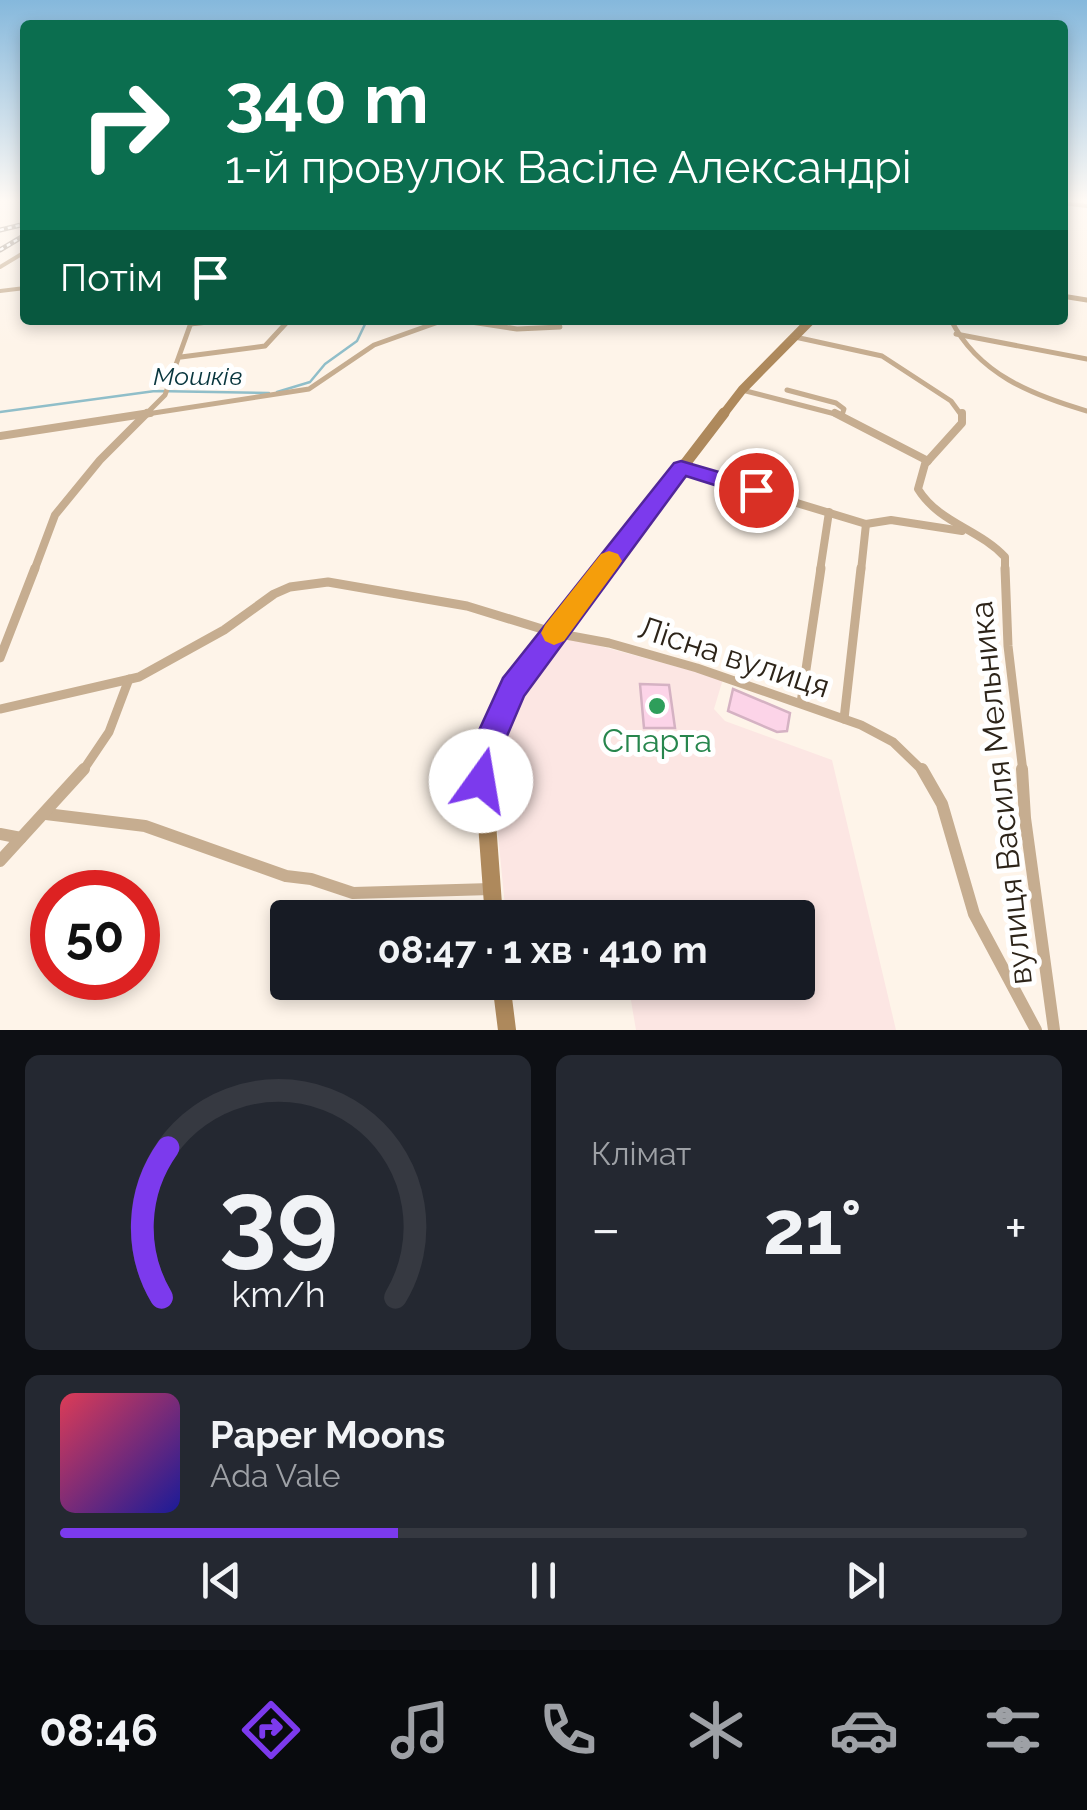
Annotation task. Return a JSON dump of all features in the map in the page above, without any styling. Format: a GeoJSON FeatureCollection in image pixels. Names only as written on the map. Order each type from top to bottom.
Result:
{"type":"FeatureCollection","features":[{"type":"Feature","properties":{"kind":"main road"},"geometry":{"type":"LineString","coordinates":[[492,900],[482,816],[486,750],[514,687],[742,390],[806,325]]}},
{"type":"Feature","properties":{"kind":"main road"},"geometry":{"type":"LineString","coordinates":[[503,1000],[507,1030]]}},
{"type":"Feature","properties":{"kind":"street"},"geometry":{"type":"LineString","coordinates":[[0,658],[55,515],[100,460],[167,392],[190,325]]}},
{"type":"Feature","properties":{"kind":"street"},"geometry":{"type":"LineString","coordinates":[[180,357],[265,346],[285,325]]}},
{"type":"Feature","properties":{"kind":"street"},"geometry":{"type":"LineString","coordinates":[[0,436],[309,390],[374,345],[430,325]]}},
{"type":"Feature","properties":{"kind":"street"},"geometry":{"type":"LineString","coordinates":[[491,325],[517,329],[560,327]]}},
{"type":"Feature","properties":{"kind":"street"},"geometry":{"type":"LineString","coordinates":[[953,325],[978,362],[1064,405],[1087,411]]}},
{"type":"Feature","properties":{"kind":"street"},"geometry":{"type":"LineString","coordinates":[[956,334],[1087,359]]}},
{"type":"Feature","properties":{"kind":"street"},"geometry":{"type":"LineString","coordinates":[[795,337],[882,356],[957,406],[962,423],[928,462],[918,488],[923,500],[966,532]]}},
{"type":"Feature","properties":{"kind":"street"},"geometry":{"type":"LineString","coordinates":[[742,390],[842,415],[928,462]]}},
{"type":"Feature","properties":{"kind":"street"},"geometry":{"type":"LineString","coordinates":[[787,390],[836,403],[844,409],[842,415]]}},
{"type":"Feature","properties":{"kind":"street"},"geometry":{"type":"LineString","coordinates":[[681,468],[866,524],[892,520],[966,532]]}},
{"type":"Feature","properties":{"kind":"street"},"geometry":{"type":"LineString","coordinates":[[801,703],[829,512]]}},
{"type":"Feature","properties":{"kind":"street"},"geometry":{"type":"LineString","coordinates":[[844,719],[866,524]]}},
{"type":"Feature","properties":{"kind":"street","name":"вулиця Василя Мельника"},"geometry":{"type":"LineString","coordinates":[[966,532],[1002,552],[1029,860],[1054,1030]]}},
{"type":"Feature","properties":{"kind":"street","name":"Лісна вулиця"},"geometry":{"type":"LineString","coordinates":[[0,708],[129,680],[207,640],[274,594],[307,583],[359,585],[467,606],[555,633],[679,663],[801,703],[894,741]]}},
{"type":"Feature","properties":{"kind":"street"},"geometry":{"type":"LineString","coordinates":[[0,613],[14,616]]}},
{"type":"Feature","properties":{"kind":"street"},"geometry":{"type":"LineString","coordinates":[[0,861],[91,762],[112,729],[129,680]]}},
{"type":"Feature","properties":{"kind":"street","name":"вулиця Василя Мельника"},"geometry":{"type":"LineString","coordinates":[[894,741],[924,767],[942,796],[960,876],[975,915],[1036,1030]]}},
{"type":"Feature","properties":{"kind":"street"},"geometry":{"type":"LineString","coordinates":[[46,814],[145,826],[286,876],[311,878],[352,893],[491,889]]}},
{"type":"Feature","properties":{"kind":"street"},"geometry":{"type":"LineString","coordinates":[[0,834],[21,838]]}},
{"type":"Feature","properties":{"kind":"shaded area"},"geometry":{"type":"Polygon","coordinates":[[[559,635],[723,679],[714,709],[725,721],[832,760],[896,1030],[636,1030],[631,1000],[815,1000],[815,900],[504,900],[493,782],[496,738],[559,635]]]}},
{"type":"Feature","properties":{"kind":"building","name":"Спарта"},"geometry":{"type":"Polygon","coordinates":[[[640,684],[669,685],[675,728],[644,728],[640,684]]]}},
{"type":"Feature","properties":{"kind":"building"},"geometry":{"type":"Polygon","coordinates":[[[733,689],[790,713],[787,731],[777,732],[728,711],[733,689]]]}},
{"type":"Feature","properties":{"kind":"waterway","name":"Мошків"},"geometry":{"type":"LineString","coordinates":[[277,392],[310,382],[325,364],[357,341],[365,325]]}},
{"type":"Feature","properties":{"kind":"waterway","name":"Мошків"},"geometry":{"type":"LineString","coordinates":[[0,412],[155,391],[269,393]]}},
{"type":"Feature","properties":{"kind":"slow traffic"},"geometry":{"type":"LineString","coordinates":[[554,633],[609,561]]}},
{"type":"Feature","properties":{"kind":"place","name":"Спарта"},"geometry":{"type":"Point","coordinates":[657,706]}},
{"type":"Feature","properties":{"kind":"route"},"geometry":{"type":"LineString","coordinates":[[481,781],[486,750],[514,687],[681,468],[756,490]]}}]}
